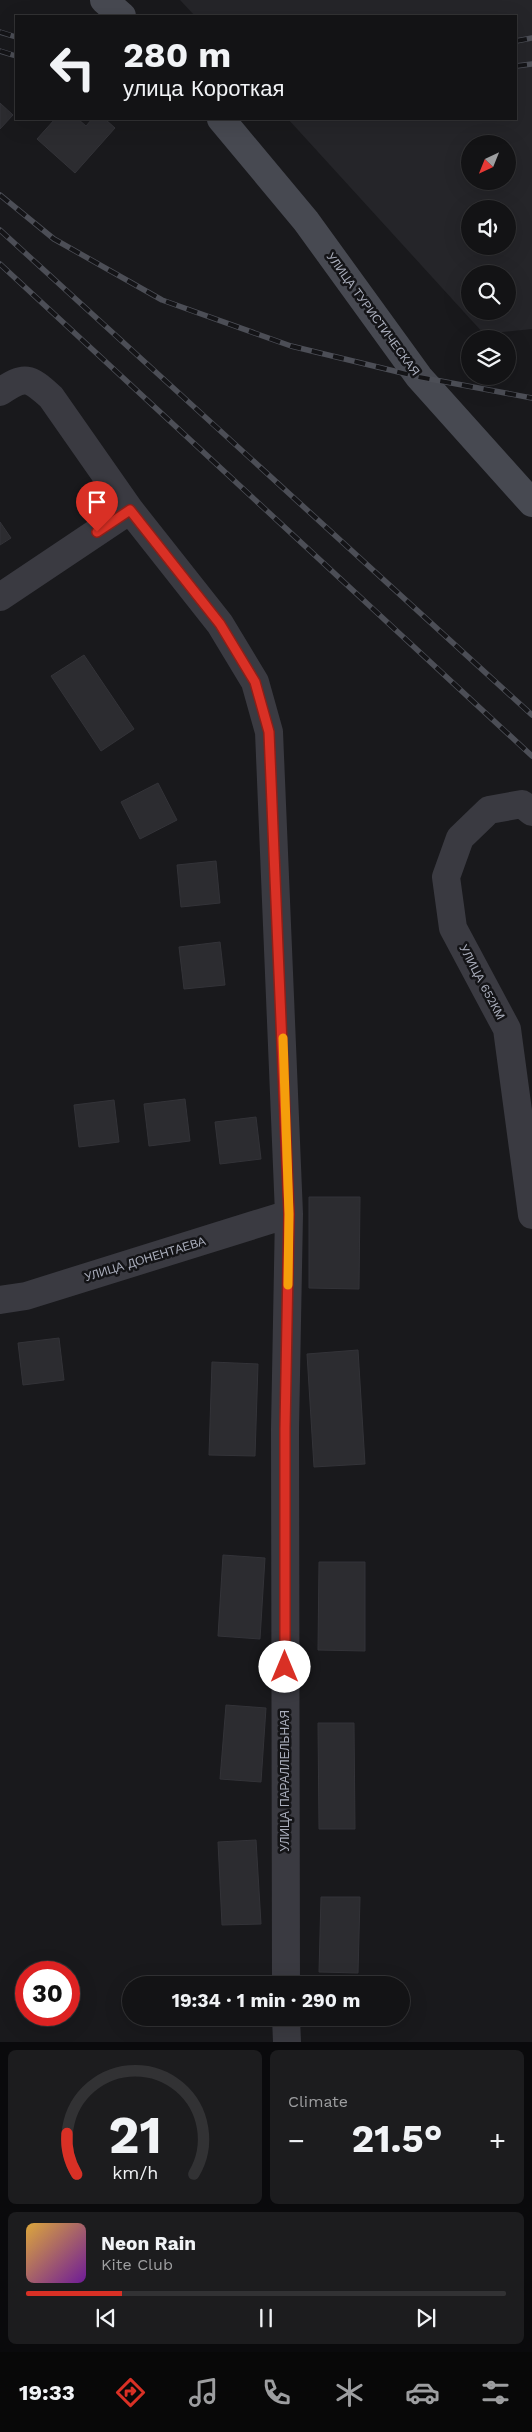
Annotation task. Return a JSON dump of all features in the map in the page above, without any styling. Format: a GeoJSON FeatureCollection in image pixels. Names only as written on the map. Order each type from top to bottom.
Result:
{"type":"FeatureCollection","features":[{"type":"Feature","properties":{"kind":"street"},"geometry":{"type":"LineString","coordinates":[[104,0],[121,15]]}},
{"type":"Feature","properties":{"kind":"street","name":"УЛИЦА ТУРИСТИЧЕСКАЯ"},"geometry":{"type":"LineString","coordinates":[[222,120],[306,221],[419,377],[532,503]]}},
{"type":"Feature","properties":{"kind":"street","name":"УЛИЦА ПАРАЛЛЕЛЬНАЯ"},"geometry":{"type":"LineString","coordinates":[[0,392],[17,380],[34,382],[51,396],[130,510],[220,624],[255,682],[269,732],[289,1214],[285,1429],[286,1976]]}},
{"type":"Feature","properties":{"kind":"street"},"geometry":{"type":"LineString","coordinates":[[0,597],[130,510]]}},
{"type":"Feature","properties":{"kind":"street","name":"УЛИЦА 652КМ"},"geometry":{"type":"LineString","coordinates":[[532,812],[522,804],[489,810],[460,838],[446,877],[453,928],[507,1029],[532,1215]]}},
{"type":"Feature","properties":{"kind":"street","name":"УЛИЦА ДОНЕНТАЕВА"},"geometry":{"type":"LineString","coordinates":[[0,1300],[26,1296],[289,1214]]}},
{"type":"Feature","properties":{"kind":"street"},"geometry":{"type":"LineString","coordinates":[[286,2026],[287,2042]]}},
{"type":"Feature","properties":{"kind":"shaded area"},"geometry":{"type":"Polygon","coordinates":[[[180,0],[532,0],[532,329],[480,330],[471,320],[516,320],[516,265],[461,265],[461,309],[289,120],[517,120],[517,15],[194,15],[180,0]]]}},
{"type":"Feature","properties":{"kind":"building"},"geometry":{"type":"Polygon","coordinates":[[[0,103],[13,115],[0,129],[0,103]]]}},
{"type":"Feature","properties":{"kind":"building"},"geometry":{"type":"Polygon","coordinates":[[[54,120],[79,120],[86,126],[91,120],[106,120],[115,128],[75,173],[37,139],[54,120]]]}},
{"type":"Feature","properties":{"kind":"building"},"geometry":{"type":"Polygon","coordinates":[[[0,522],[11,538],[0,545],[0,522]]]}},
{"type":"Feature","properties":{"kind":"building"},"geometry":{"type":"Polygon","coordinates":[[[84,655],[134,729],[101,751],[51,676],[84,655]]]}},
{"type":"Feature","properties":{"kind":"building"},"geometry":{"type":"Polygon","coordinates":[[[158,783],[177,820],[140,839],[121,802],[158,783]]]}},
{"type":"Feature","properties":{"kind":"building"},"geometry":{"type":"Polygon","coordinates":[[[216,861],[220,903],[181,907],[177,865],[216,861]]]}},
{"type":"Feature","properties":{"kind":"building"},"geometry":{"type":"Polygon","coordinates":[[[220,942],[225,985],[184,989],[179,947],[220,942]]]}},
{"type":"Feature","properties":{"kind":"building"},"geometry":{"type":"Polygon","coordinates":[[[185,1099],[190,1141],[149,1146],[144,1104],[185,1099]]]}},
{"type":"Feature","properties":{"kind":"building"},"geometry":{"type":"Polygon","coordinates":[[[114,1100],[119,1142],[79,1147],[74,1105],[114,1100]]]}},
{"type":"Feature","properties":{"kind":"building"},"geometry":{"type":"Polygon","coordinates":[[[256,1117],[261,1159],[220,1164],[215,1122],[256,1117]]]}},
{"type":"Feature","properties":{"kind":"building"},"geometry":{"type":"Polygon","coordinates":[[[309,1197],[360,1197],[359,1289],[309,1288],[309,1197]]]}},
{"type":"Feature","properties":{"kind":"building"},"geometry":{"type":"Polygon","coordinates":[[[59,1338],[64,1380],[23,1385],[18,1343],[59,1338]]]}},
{"type":"Feature","properties":{"kind":"building"},"geometry":{"type":"Polygon","coordinates":[[[358,1350],[365,1464],[314,1467],[307,1354],[358,1350]]]}},
{"type":"Feature","properties":{"kind":"building"},"geometry":{"type":"Polygon","coordinates":[[[212,1362],[258,1364],[255,1456],[209,1455],[212,1362]]]}},
{"type":"Feature","properties":{"kind":"building"},"geometry":{"type":"Polygon","coordinates":[[[223,1555],[265,1558],[260,1639],[218,1636],[223,1555]]]}},
{"type":"Feature","properties":{"kind":"building"},"geometry":{"type":"Polygon","coordinates":[[[319,1562],[365,1562],[365,1651],[318,1650],[319,1562]]]}},
{"type":"Feature","properties":{"kind":"building"},"geometry":{"type":"Polygon","coordinates":[[[226,1705],[266,1708],[261,1782],[220,1779],[226,1705]]]}},
{"type":"Feature","properties":{"kind":"building"},"geometry":{"type":"Polygon","coordinates":[[[318,1723],[354,1723],[355,1829],[319,1829],[318,1723]]]}},
{"type":"Feature","properties":{"kind":"building"},"geometry":{"type":"Polygon","coordinates":[[[256,1840],[261,1924],[222,1925],[218,1842],[256,1840]]]}},
{"type":"Feature","properties":{"kind":"building"},"geometry":{"type":"Polygon","coordinates":[[[321,1897],[360,1897],[358,1973],[319,1972],[321,1897]]]}},
{"type":"Feature","properties":{"kind":"railway"},"geometry":{"type":"LineString","coordinates":[[0,32],[15,37]]}},
{"type":"Feature","properties":{"kind":"railway"},"geometry":{"type":"LineString","coordinates":[[517,41],[532,38]]}},
{"type":"Feature","properties":{"kind":"railway"},"geometry":{"type":"LineString","coordinates":[[0,51],[15,56]]}},
{"type":"Feature","properties":{"kind":"railway"},"geometry":{"type":"LineString","coordinates":[[517,66],[532,64]]}},
{"type":"Feature","properties":{"kind":"railway"},"geometry":{"type":"LineString","coordinates":[[0,195],[54,239],[162,300],[291,346],[419,377],[532,398]]}},
{"type":"Feature","properties":{"kind":"railway"},"geometry":{"type":"LineString","coordinates":[[0,230],[532,715]]}},
{"type":"Feature","properties":{"kind":"railway"},"geometry":{"type":"LineString","coordinates":[[0,264],[532,756]]}},
{"type":"Feature","properties":{"kind":"slow traffic"},"geometry":{"type":"LineString","coordinates":[[283,1038],[289,1214],[288,1285]]}},
{"type":"Feature","properties":{"kind":"route"},"geometry":{"type":"LineString","coordinates":[[97,532],[130,510],[220,624],[255,682],[269,732],[276,856],[289,1214],[285,1429],[285,1667]]}}]}
